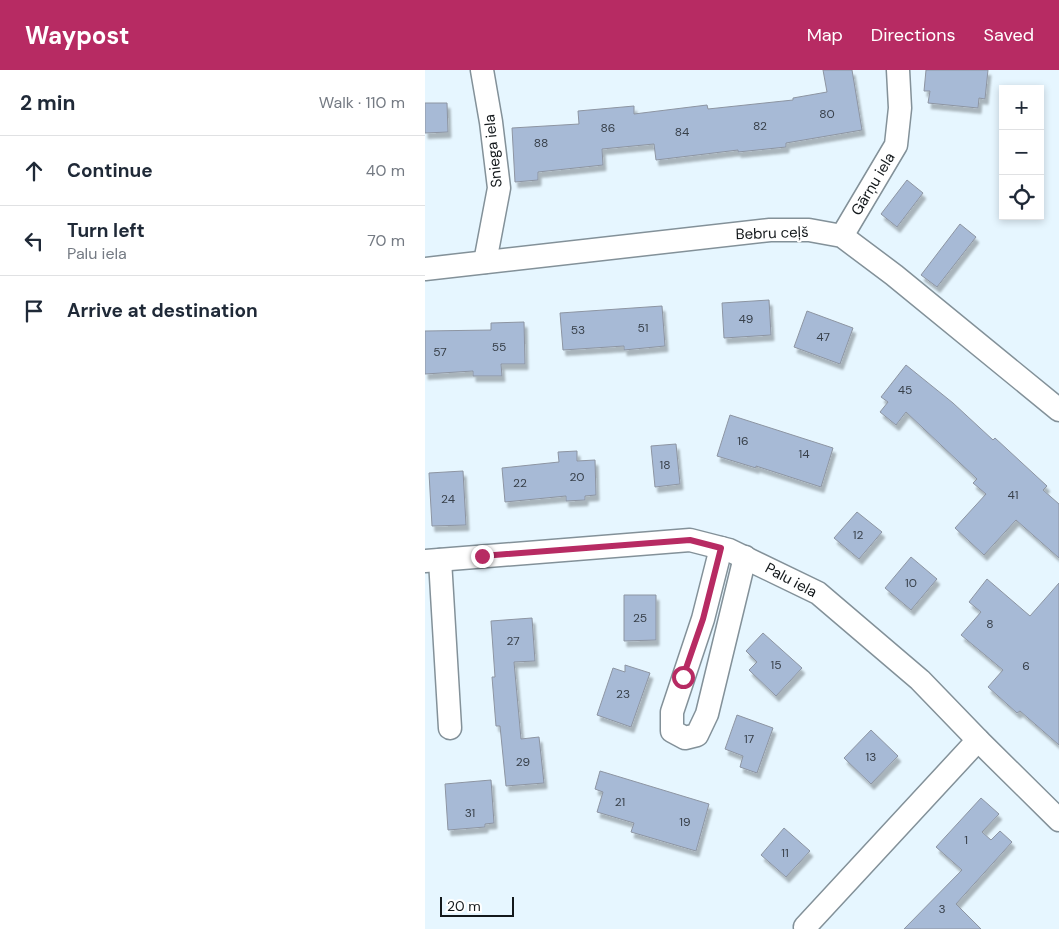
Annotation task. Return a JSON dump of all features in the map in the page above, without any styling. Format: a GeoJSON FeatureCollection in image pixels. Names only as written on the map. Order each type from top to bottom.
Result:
{"type":"FeatureCollection","features":[{"type":"Feature","properties":{"kind":"street","name":"Sniega iela"},"geometry":{"type":"LineString","coordinates":[[482,70],[499,188],[485,262]]}},
{"type":"Feature","properties":{"kind":"street","name":"Gārņu iela"},"geometry":{"type":"LineString","coordinates":[[842,236],[896,145],[901,108],[898,70]]}},
{"type":"Feature","properties":{"kind":"street","name":"Bebru ceļš"},"geometry":{"type":"LineString","coordinates":[[425,269],[770,230],[809,230],[842,236],[1057,401]]}},
{"type":"Feature","properties":{"kind":"street","name":"Palu iela"},"geometry":{"type":"LineString","coordinates":[[450,728],[432,560],[690,540],[721,548],[745,557],[818,593],[920,680],[1059,820]]}},
{"type":"Feature","properties":{"kind":"street"},"geometry":{"type":"LineString","coordinates":[[721,548],[703,619],[672,712],[672,731],[685,738],[697,735],[707,714],[745,557]]}},
{"type":"Feature","properties":{"kind":"street"},"geometry":{"type":"LineString","coordinates":[[805,927],[978,740]]}},
{"type":"Feature","properties":{"kind":"building"},"geometry":{"type":"Polygon","coordinates":[[[823,70],[852,70],[862,130],[786,143],[786,147],[738,152],[738,150],[656,160],[654,144],[602,149],[603,165],[538,172],[538,180],[515,182],[512,128],[579,124],[578,111],[634,106],[634,114],[707,105],[708,109],[793,100],[793,98],[827,92],[823,70]]]}},
{"type":"Feature","properties":{"kind":"building"},"geometry":{"type":"Polygon","coordinates":[[[926,70],[988,70],[985,99],[979,98],[978,108],[928,103],[930,91],[924,91],[926,70]]]}},
{"type":"Feature","properties":{"kind":"building"},"geometry":{"type":"Polygon","coordinates":[[[425,103],[447,103],[448,132],[425,133],[425,103]]]}},
{"type":"Feature","properties":{"kind":"building"},"geometry":{"type":"Polygon","coordinates":[[[907,180],[923,193],[897,227],[881,214],[907,180]]]}},
{"type":"Feature","properties":{"kind":"building"},"geometry":{"type":"Polygon","coordinates":[[[960,224],[976,237],[937,287],[921,275],[960,224]]]}},
{"type":"Feature","properties":{"kind":"building"},"geometry":{"type":"Polygon","coordinates":[[[769,300],[771,335],[724,338],[722,303],[769,300]]]}},
{"type":"Feature","properties":{"kind":"building"},"geometry":{"type":"Polygon","coordinates":[[[662,306],[665,346],[624,350],[624,346],[563,350],[560,313],[662,306]]]}},
{"type":"Feature","properties":{"kind":"building"},"geometry":{"type":"Polygon","coordinates":[[[807,311],[853,328],[840,364],[794,347],[807,311]]]}},
{"type":"Feature","properties":{"kind":"building"},"geometry":{"type":"Polygon","coordinates":[[[524,322],[525,364],[501,364],[502,376],[473,376],[473,371],[425,374],[425,331],[491,330],[491,323],[524,322]]]}},
{"type":"Feature","properties":{"kind":"building"},"geometry":{"type":"Polygon","coordinates":[[[906,365],[953,403],[993,440],[995,438],[1047,486],[1043,490],[1059,504],[1059,558],[1016,520],[984,555],[955,528],[986,494],[973,483],[977,479],[906,412],[896,425],[880,412],[888,402],[881,397],[906,365]]]}},
{"type":"Feature","properties":{"kind":"building"},"geometry":{"type":"Polygon","coordinates":[[[730,415],[833,448],[821,487],[756,466],[756,468],[717,456],[730,415]]]}},
{"type":"Feature","properties":{"kind":"building"},"geometry":{"type":"Polygon","coordinates":[[[676,444],[680,484],[655,487],[651,446],[676,444]]]}},
{"type":"Feature","properties":{"kind":"building"},"geometry":{"type":"Polygon","coordinates":[[[577,451],[577,461],[595,460],[596,495],[585,496],[585,500],[566,501],[566,496],[505,502],[502,468],[559,462],[558,452],[577,451]]]}},
{"type":"Feature","properties":{"kind":"building"},"geometry":{"type":"Polygon","coordinates":[[[463,471],[466,525],[432,526],[429,473],[463,471]]]}},
{"type":"Feature","properties":{"kind":"building"},"geometry":{"type":"Polygon","coordinates":[[[857,512],[882,532],[859,559],[834,538],[857,512]]]}},
{"type":"Feature","properties":{"kind":"building"},"geometry":{"type":"Polygon","coordinates":[[[911,557],[937,579],[911,610],[885,588],[911,557]]]}},
{"type":"Feature","properties":{"kind":"building"},"geometry":{"type":"Polygon","coordinates":[[[987,579],[1030,616],[1059,583],[1059,745],[1020,711],[1017,713],[988,687],[1003,670],[961,635],[981,612],[969,602],[987,579]]]}},
{"type":"Feature","properties":{"kind":"building"},"geometry":{"type":"Polygon","coordinates":[[[624,595],[656,595],[656,640],[624,641],[624,595]]]}},
{"type":"Feature","properties":{"kind":"building"},"geometry":{"type":"Polygon","coordinates":[[[532,618],[535,661],[514,662],[521,739],[539,737],[544,783],[506,786],[500,726],[496,726],[492,677],[495,677],[491,621],[532,618]]]}},
{"type":"Feature","properties":{"kind":"building"},"geometry":{"type":"Polygon","coordinates":[[[763,633],[802,668],[776,696],[749,670],[757,662],[746,651],[763,633]]]}},
{"type":"Feature","properties":{"kind":"building"},"geometry":{"type":"Polygon","coordinates":[[[625,665],[650,673],[631,727],[597,715],[613,668],[625,672],[625,665]]]}},
{"type":"Feature","properties":{"kind":"building"},"geometry":{"type":"Polygon","coordinates":[[[737,715],[773,728],[757,773],[740,767],[743,756],[725,749],[737,715]]]}},
{"type":"Feature","properties":{"kind":"building"},"geometry":{"type":"Polygon","coordinates":[[[871,730],[898,756],[871,784],[844,758],[871,730]]]}},
{"type":"Feature","properties":{"kind":"building"},"geometry":{"type":"Polygon","coordinates":[[[600,771],[709,804],[696,851],[631,832],[634,823],[597,812],[603,792],[595,789],[600,771]]]}},
{"type":"Feature","properties":{"kind":"building"},"geometry":{"type":"Polygon","coordinates":[[[491,780],[494,823],[485,824],[485,827],[448,830],[445,784],[491,780]]]}},
{"type":"Feature","properties":{"kind":"building"},"geometry":{"type":"Polygon","coordinates":[[[981,798],[999,814],[982,832],[991,840],[1000,831],[1012,842],[956,904],[981,929],[904,929],[962,870],[936,847],[981,798]]]}},
{"type":"Feature","properties":{"kind":"building"},"geometry":{"type":"Polygon","coordinates":[[[784,828],[810,851],[786,877],[761,855],[784,828]]]}},
{"type":"Feature","properties":{"kind":"route"},"geometry":{"type":"LineString","coordinates":[[482,556],[690,540],[721,548],[703,619],[683,677]]}}]}
